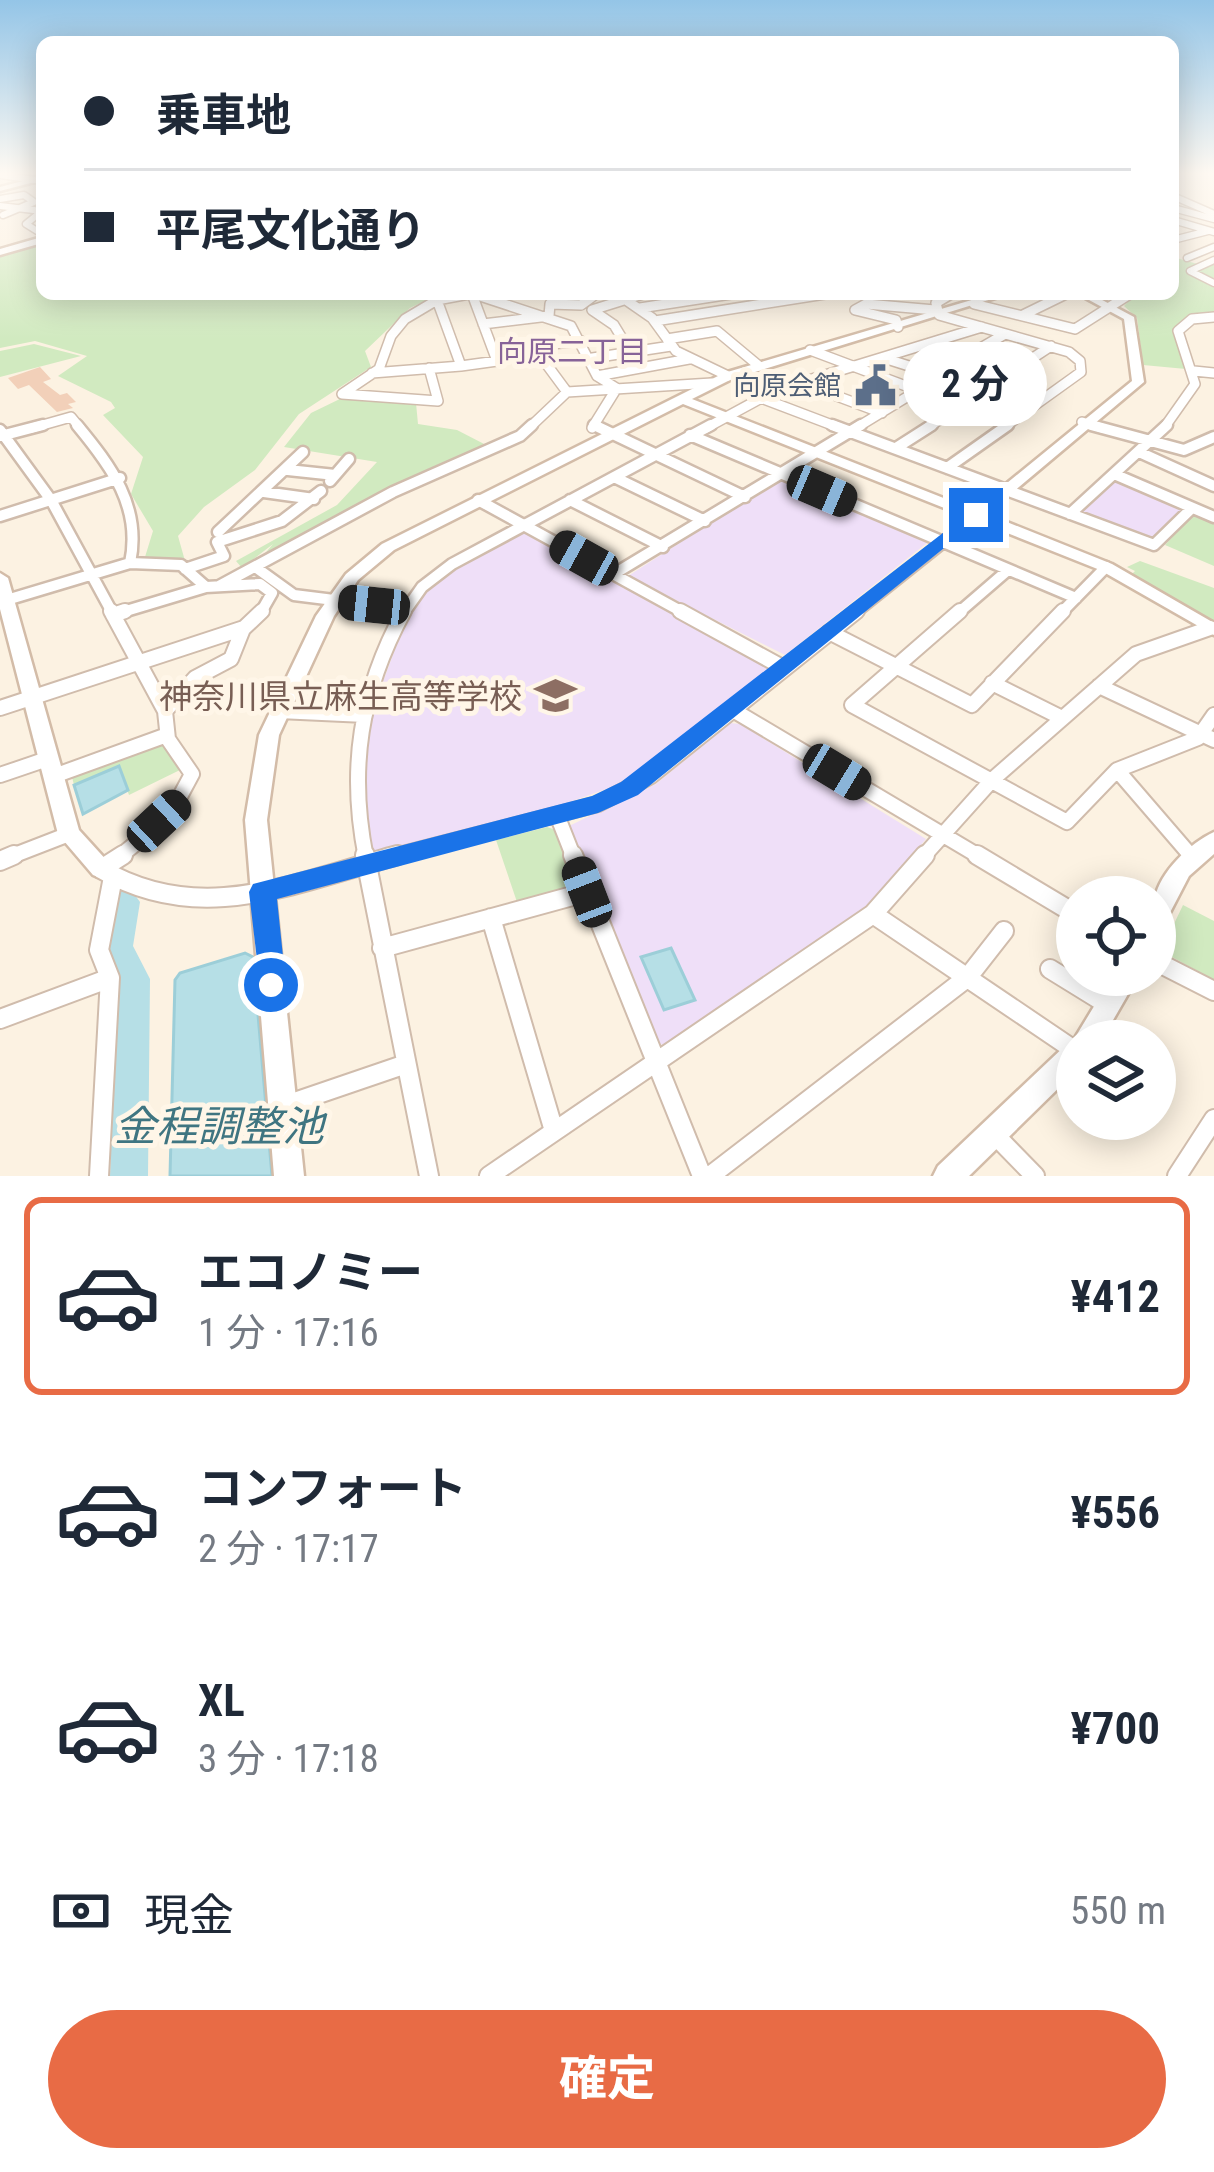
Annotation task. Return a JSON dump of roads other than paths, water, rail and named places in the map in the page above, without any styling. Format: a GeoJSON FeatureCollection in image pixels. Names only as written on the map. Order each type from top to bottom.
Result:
{"type":"FeatureCollection","features":[{"type":"Feature","properties":{"kind":"street"},"geometry":{"type":"LineString","coordinates":[[1179,239],[1212,231]]}},
{"type":"Feature","properties":{"kind":"street"},"geometry":{"type":"LineString","coordinates":[[0,252],[36,239]]}},
{"type":"Feature","properties":{"kind":"street"},"geometry":{"type":"LineString","coordinates":[[1214,248],[1185,258],[1200,263],[1214,260]]}},
{"type":"Feature","properties":{"kind":"street"},"geometry":{"type":"LineString","coordinates":[[1200,263],[1192,274],[1214,283]]}},
{"type":"Feature","properties":{"kind":"street"},"geometry":{"type":"LineString","coordinates":[[429,368],[438,401],[342,394],[381,364],[379,351],[412,311],[437,300],[461,365]]}},
{"type":"Feature","properties":{"kind":"street"},"geometry":{"type":"LineString","coordinates":[[371,374],[497,361],[474,300]]}},
{"type":"Feature","properties":{"kind":"street"},"geometry":{"type":"LineString","coordinates":[[503,300],[571,326],[597,376],[618,390]]}},
{"type":"Feature","properties":{"kind":"street"},"geometry":{"type":"LineString","coordinates":[[550,316],[550,304],[587,300]]}},
{"type":"Feature","properties":{"kind":"street"},"geometry":{"type":"LineString","coordinates":[[631,352],[614,325],[592,310],[626,300],[655,321],[669,342],[690,359],[728,376]]}},
{"type":"Feature","properties":{"kind":"street"},"geometry":{"type":"LineString","coordinates":[[639,308],[692,300]]}},
{"type":"Feature","properties":{"kind":"street"},"geometry":{"type":"LineString","coordinates":[[655,321],[787,300]]}},
{"type":"Feature","properties":{"kind":"street"},"geometry":{"type":"LineString","coordinates":[[937,312],[946,300]]}},
{"type":"Feature","properties":{"kind":"street"},"geometry":{"type":"LineString","coordinates":[[289,1176],[256,820],[261,765],[279,711],[333,601],[388,547],[712,383],[986,300]]}},
{"type":"Feature","properties":{"kind":"street"},"geometry":{"type":"LineString","coordinates":[[1022,316],[1054,300]]}},
{"type":"Feature","properties":{"kind":"street"},"geometry":{"type":"LineString","coordinates":[[0,578],[69,834],[107,873],[142,892],[182,901],[220,902],[262,892],[598,804],[640,782],[1138,382],[1130,321],[1113,304],[1101,300]]}},
{"type":"Feature","properties":{"kind":"street"},"geometry":{"type":"LineString","coordinates":[[974,304],[1075,329],[1120,300]]}},
{"type":"Feature","properties":{"kind":"street"},"geometry":{"type":"LineString","coordinates":[[898,327],[896,320],[855,310],[866,304],[937,312],[1076,356],[1081,372],[947,468]]}},
{"type":"Feature","properties":{"kind":"street"},"geometry":{"type":"LineString","coordinates":[[483,324],[550,316]]}},
{"type":"Feature","properties":{"kind":"street"},"geometry":{"type":"LineString","coordinates":[[1070,514],[1144,448],[1195,390],[1194,371],[1178,331],[1192,319],[1214,317]]}},
{"type":"Feature","properties":{"kind":"street"},"geometry":{"type":"LineString","coordinates":[[429,1176],[354,799],[354,764],[364,715],[406,609],[439,573],[761,398],[982,327]]}},
{"type":"Feature","properties":{"kind":"street"},"geometry":{"type":"LineString","coordinates":[[586,359],[717,331],[759,366]]}},
{"type":"Feature","properties":{"kind":"street"},"geometry":{"type":"LineString","coordinates":[[936,374],[1005,334]]}},
{"type":"Feature","properties":{"kind":"street"},"geometry":{"type":"LineString","coordinates":[[568,392],[533,346],[581,341]]}},
{"type":"Feature","properties":{"kind":"street"},"geometry":{"type":"LineString","coordinates":[[896,448],[1051,346]]}},
{"type":"Feature","properties":{"kind":"street"},"geometry":{"type":"LineString","coordinates":[[810,350],[847,368],[958,406]]}},
{"type":"Feature","properties":{"kind":"street"},"geometry":{"type":"LineString","coordinates":[[597,376],[690,359]]}},
{"type":"Feature","properties":{"kind":"street"},"geometry":{"type":"LineString","coordinates":[[887,359],[987,391]]}},
{"type":"Feature","properties":{"kind":"street"},"geometry":{"type":"LineString","coordinates":[[1194,371],[1214,373]]}},
{"type":"Feature","properties":{"kind":"street"},"geometry":{"type":"LineString","coordinates":[[800,382],[882,413]]}},
{"type":"Feature","properties":{"kind":"street"},"geometry":{"type":"LineString","coordinates":[[113,615],[257,569],[393,492],[520,436],[568,392],[712,383]]}},
{"type":"Feature","properties":{"kind":"street"},"geometry":{"type":"LineString","coordinates":[[618,390],[592,428],[745,496]]}},
{"type":"Feature","properties":{"kind":"street"},"geometry":{"type":"LineString","coordinates":[[614,574],[915,392]]}},
{"type":"Feature","properties":{"kind":"street"},"geometry":{"type":"LineString","coordinates":[[761,398],[1154,545],[1192,508]]}},
{"type":"Feature","properties":{"kind":"street"},"geometry":{"type":"LineString","coordinates":[[682,399],[1106,567],[1212,629]]}},
{"type":"Feature","properties":{"kind":"street"},"geometry":{"type":"LineString","coordinates":[[99,1176],[110,978],[99,950],[107,873],[140,845],[191,787],[192,774],[167,735],[165,711],[51,500],[2,434],[71,417],[121,478],[134,528],[130,563]]}},
{"type":"Feature","properties":{"kind":"street"},"geometry":{"type":"LineString","coordinates":[[1086,423],[1214,486]]}},
{"type":"Feature","properties":{"kind":"street"},"geometry":{"type":"LineString","coordinates":[[690,435],[1076,598]]}},
{"type":"Feature","properties":{"kind":"street"},"geometry":{"type":"LineString","coordinates":[[1144,448],[1194,450],[1214,436]]}},
{"type":"Feature","properties":{"kind":"street"},"geometry":{"type":"LineString","coordinates":[[218,532],[303,452]]}},
{"type":"Feature","properties":{"kind":"street"},"geometry":{"type":"LineString","coordinates":[[3,601],[130,563],[185,568],[224,556],[217,542],[282,521],[320,492],[349,459]]}},
{"type":"Feature","properties":{"kind":"street"},"geometry":{"type":"LineString","coordinates":[[288,470],[335,475]]}},
{"type":"Feature","properties":{"kind":"street"},"geometry":{"type":"LineString","coordinates":[[1114,474],[1214,517]]}},
{"type":"Feature","properties":{"kind":"street"},"geometry":{"type":"LineString","coordinates":[[614,477],[705,521]]}},
{"type":"Feature","properties":{"kind":"street"},"geometry":{"type":"LineString","coordinates":[[0,516],[121,478]]}},
{"type":"Feature","properties":{"kind":"street"},"geometry":{"type":"LineString","coordinates":[[264,492],[320,492]]}},
{"type":"Feature","properties":{"kind":"street"},"geometry":{"type":"LineString","coordinates":[[478,500],[782,667]]}},
{"type":"Feature","properties":{"kind":"street"},"geometry":{"type":"LineString","coordinates":[[570,500],[663,547]]}},
{"type":"Feature","properties":{"kind":"street"},"geometry":{"type":"LineString","coordinates":[[829,632],[971,705],[1106,567]]}},
{"type":"Feature","properties":{"kind":"street"},"geometry":{"type":"LineString","coordinates":[[0,708],[244,628],[255,623],[272,593],[260,584],[213,586],[185,568]]}},
{"type":"Feature","properties":{"kind":"street"},"geometry":{"type":"LineString","coordinates":[[257,569],[294,595],[406,609]]}},
{"type":"Feature","properties":{"kind":"street"},"geometry":{"type":"LineString","coordinates":[[1008,570],[852,705],[1067,822],[1117,770],[1208,736]]}},
{"type":"Feature","properties":{"kind":"street"},"geometry":{"type":"LineString","coordinates":[[165,711],[195,678],[231,658],[244,628]]}},
{"type":"Feature","properties":{"kind":"street"},"geometry":{"type":"LineString","coordinates":[[488,1176],[873,914],[992,780],[1136,654],[1212,629]]}},
{"type":"Feature","properties":{"kind":"street"},"geometry":{"type":"LineString","coordinates":[[992,683],[1062,718]]}},
{"type":"Feature","properties":{"kind":"street"},"geometry":{"type":"LineString","coordinates":[[1099,686],[1208,736]]}},
{"type":"Feature","properties":{"kind":"street"},"geometry":{"type":"LineString","coordinates":[[733,710],[1056,903]]}},
{"type":"Feature","properties":{"kind":"street"},"geometry":{"type":"LineString","coordinates":[[279,711],[364,715]]}},
{"type":"Feature","properties":{"kind":"street"},"geometry":{"type":"LineString","coordinates":[[1208,736],[1214,716]]}},
{"type":"Feature","properties":{"kind":"street"},"geometry":{"type":"LineString","coordinates":[[0,775],[52,767],[167,735]]}},
{"type":"Feature","properties":{"kind":"street"},"geometry":{"type":"LineString","coordinates":[[1117,770],[1192,856]]}},
{"type":"Feature","properties":{"kind":"street"},"geometry":{"type":"LineString","coordinates":[[557,815],[655,1063],[706,1176],[968,977],[1004,931]]}},
{"type":"Feature","properties":{"kind":"street"},"geometry":{"type":"LineString","coordinates":[[0,861],[69,834]]}},
{"type":"Feature","properties":{"kind":"street"},"geometry":{"type":"LineString","coordinates":[[1176,883],[1192,856],[1214,841]]}},
{"type":"Feature","properties":{"kind":"street"},"geometry":{"type":"LineString","coordinates":[[382,948],[587,892]]}},
{"type":"Feature","properties":{"kind":"street"},"geometry":{"type":"LineString","coordinates":[[873,914],[1056,1038]]}},
{"type":"Feature","properties":{"kind":"street"},"geometry":{"type":"LineString","coordinates":[[491,918],[554,1131]]}},
{"type":"Feature","properties":{"kind":"street"},"geometry":{"type":"LineString","coordinates":[[1050,969],[1110,1006]]}},
{"type":"Feature","properties":{"kind":"street"},"geometry":{"type":"LineString","coordinates":[[1176,972],[1214,991]]}},
{"type":"Feature","properties":{"kind":"street"},"geometry":{"type":"LineString","coordinates":[[0,1019],[110,978]]}},
{"type":"Feature","properties":{"kind":"street"},"geometry":{"type":"LineString","coordinates":[[1100,1020],[1115,996]]}},
{"type":"Feature","properties":{"kind":"street"},"geometry":{"type":"LineString","coordinates":[[283,1106],[406,1064]]}},
{"type":"Feature","properties":{"kind":"street"},"geometry":{"type":"LineString","coordinates":[[948,1176],[1056,1073]]}},
{"type":"Feature","properties":{"kind":"street"},"geometry":{"type":"LineString","coordinates":[[1177,1176],[1214,1119]]}},
{"type":"Feature","properties":{"kind":"street"},"geometry":{"type":"LineString","coordinates":[[995,1135],[1035,1176]]}},
{"type":"Feature","properties":{"kind":"water"},"geometry":{"type":"Polygon","coordinates":[[[119,766],[128,790],[83,814],[74,785],[119,766]]]}},
{"type":"Feature","properties":{"kind":"water"},"geometry":{"type":"Polygon","coordinates":[[[671,948],[695,1000],[664,1010],[641,957],[671,948]]]}},
{"type":"Feature","properties":{"kind":"water","name":"金程調整池"},"geometry":{"type":"Polygon","coordinates":[[[245,953],[253,957],[272,1176],[170,1176],[175,980],[180,973],[245,953]]]}},
{"type":"Feature","properties":{"kind":"waterway"},"geometry":{"type":"LineString","coordinates":[[119,896],[125,902],[118,947],[134,979],[129,1176]]}},
{"type":"Feature","properties":{"kind":"place","name":"向原会館"},"geometry":{"type":"Point","coordinates":[875,386]}},
{"type":"Feature","properties":{"kind":"place","name":"神奈川県立麻生高等学校"},"geometry":{"type":"Point","coordinates":[556,696]}},
{"type":"Feature","properties":{"kind":"district","name":"向原二丁目"},"geometry":{"type":"Point","coordinates":[572,352]}}]}
